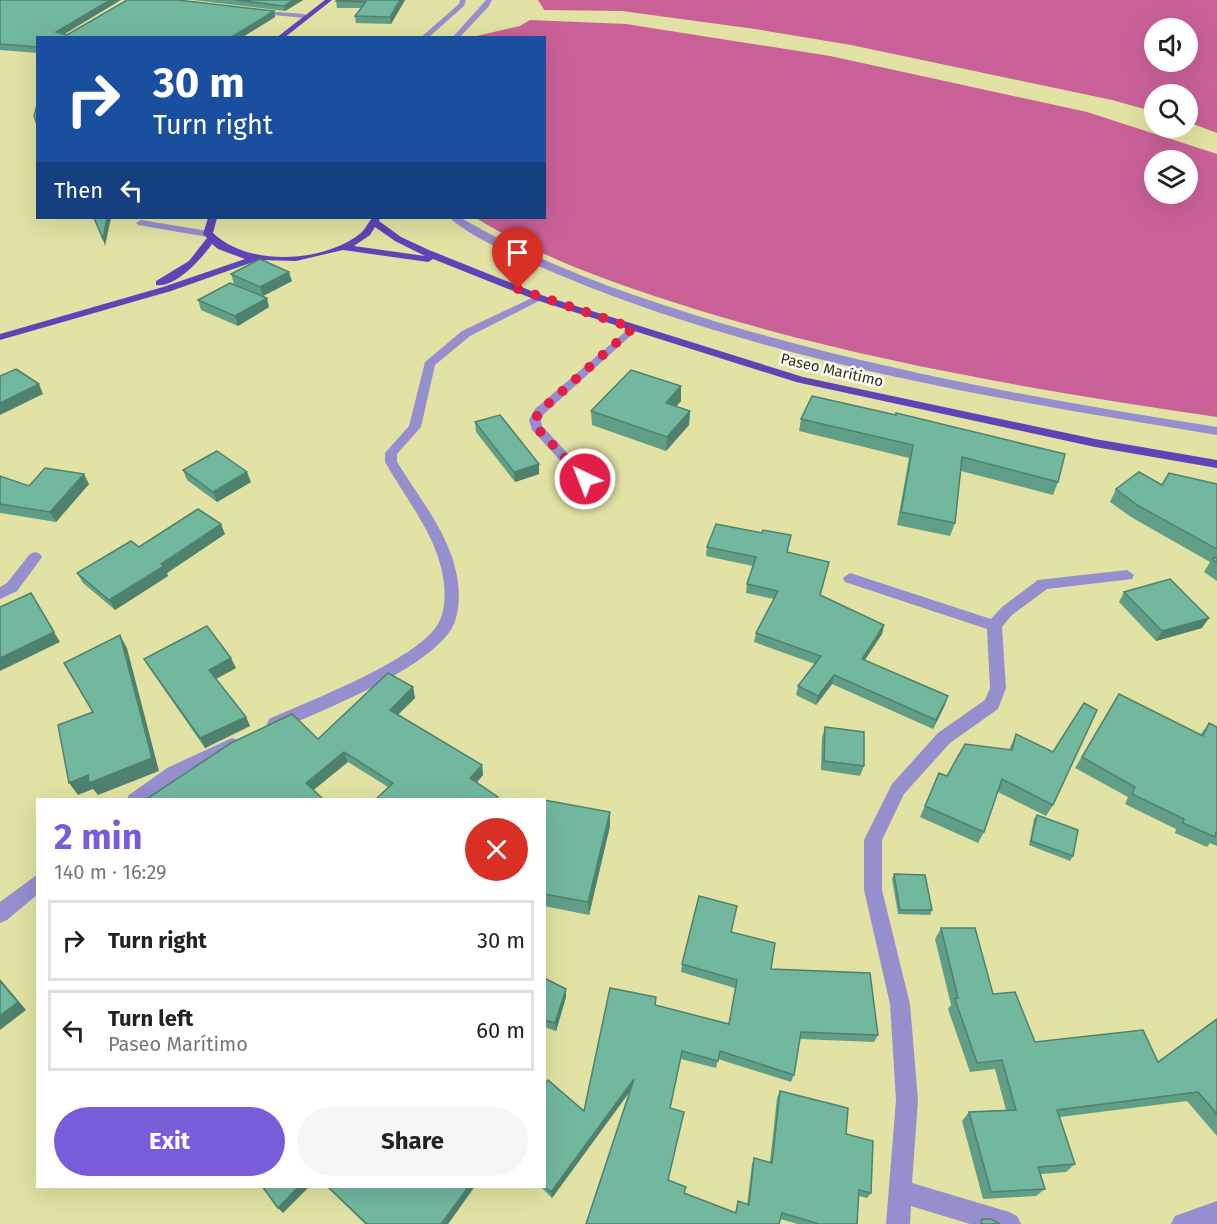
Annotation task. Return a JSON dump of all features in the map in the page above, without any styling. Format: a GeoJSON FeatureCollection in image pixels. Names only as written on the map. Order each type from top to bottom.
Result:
{"type":"FeatureCollection","features":[{"type":"Feature","properties":{"kind":"main road"},"geometry":{"type":"LineString","coordinates":[[281,36],[304,16],[329,0]]}},
{"type":"Feature","properties":{"kind":"main road"},"geometry":{"type":"LineString","coordinates":[[136,296],[193,263],[210,237],[212,219]]}},
{"type":"Feature","properties":{"kind":"main road"},"geometry":{"type":"LineString","coordinates":[[210,237],[228,251],[256,258],[300,257],[341,247],[356,239],[375,220]]}},
{"type":"Feature","properties":{"kind":"main road","name":"Paseo Marítimo"},"geometry":{"type":"LineString","coordinates":[[375,220],[398,239],[452,264],[540,298],[800,380],[1095,443],[1217,464]]}},
{"type":"Feature","properties":{"kind":"main road","name":"Paseo Marítimo"},"geometry":{"type":"LineString","coordinates":[[341,247],[452,264]]}},
{"type":"Feature","properties":{"kind":"main road"},"geometry":{"type":"LineString","coordinates":[[0,337],[136,296],[167,289],[256,258]]}},
{"type":"Feature","properties":{"kind":"main road"},"geometry":{"type":"LineString","coordinates":[[0,328],[37,326]]}},
{"type":"Feature","properties":{"kind":"street"},"geometry":{"type":"LineString","coordinates":[[425,36],[462,5],[463,0]]}},
{"type":"Feature","properties":{"kind":"street"},"geometry":{"type":"LineString","coordinates":[[457,36],[489,0]]}},
{"type":"Feature","properties":{"kind":"street"},"geometry":{"type":"LineString","coordinates":[[247,10],[304,16]]}},
{"type":"Feature","properties":{"kind":"street"},"geometry":{"type":"LineString","coordinates":[[163,219],[141,223],[210,237]]}},
{"type":"Feature","properties":{"kind":"street"},"geometry":{"type":"LineString","coordinates":[[456,219],[539,265],[639,302],[796,350],[926,380],[1095,412],[1217,431]]}},
{"type":"Feature","properties":{"kind":"street"},"geometry":{"type":"LineString","coordinates":[[266,729],[390,670],[444,629],[450,615],[448,567],[439,543],[391,462],[391,453],[415,427],[429,364],[435,356],[469,333],[540,298]]}},
{"type":"Feature","properties":{"kind":"street"},"geometry":{"type":"LineString","coordinates":[[585,479],[536,427],[535,420],[539,412],[633,328]]}},
{"type":"Feature","properties":{"kind":"street"},"geometry":{"type":"LineString","coordinates":[[0,594],[12,587],[35,557]]}},
{"type":"Feature","properties":{"kind":"street"},"geometry":{"type":"LineString","coordinates":[[898,1224],[907,1100],[900,1004],[873,890],[873,840],[897,789],[944,738],[992,704],[998,688],[994,626],[1007,611],[1043,584],[1127,575]]}},
{"type":"Feature","properties":{"kind":"street"},"geometry":{"type":"LineString","coordinates":[[850,578],[994,626]]}},
{"type":"Feature","properties":{"kind":"street"},"geometry":{"type":"LineString","coordinates":[[138,798],[173,773],[245,739]]}},
{"type":"Feature","properties":{"kind":"street"},"geometry":{"type":"LineString","coordinates":[[0,914],[36,884]]}},
{"type":"Feature","properties":{"kind":"street"},"geometry":{"type":"LineString","coordinates":[[900,1191],[1009,1224]]}},
{"type":"Feature","properties":{"kind":"street"},"geometry":{"type":"LineString","coordinates":[[1183,1224],[1217,1213]]}},
{"type":"Feature","properties":{"kind":"shaded area"},"geometry":{"type":"Polygon","coordinates":[[[538,0],[1217,0],[1217,417],[1020,385],[826,345],[669,301],[584,271],[529,247],[478,219],[546,219],[546,36],[477,36],[520,26],[545,11],[538,0]]]}},
{"type":"Feature","properties":{"kind":"pier"},"geometry":{"type":"Polygon","coordinates":[[[545,10],[622,11],[851,45],[1112,100],[1144,109],[1144,130],[1087,112],[830,56],[626,24],[529,20],[545,10]]]}},
{"type":"Feature","properties":{"kind":"pier"},"geometry":{"type":"Polygon","coordinates":[[[1198,126],[1217,133],[1217,154],[1167,138],[1198,138],[1198,126]]]}},
{"type":"Feature","properties":{"kind":"building"},"geometry":{"type":"Polygon","coordinates":[[[0,0],[110,0],[56,32],[67,35],[127,0],[178,0],[274,11],[233,36],[36,36],[36,47],[0,44],[0,0]]]}},
{"type":"Feature","properties":{"kind":"building"},"geometry":{"type":"Polygon","coordinates":[[[236,0],[294,0],[284,6],[236,0]]]}},
{"type":"Feature","properties":{"kind":"building"},"geometry":{"type":"Polygon","coordinates":[[[337,0],[400,0],[390,17],[355,16],[366,2],[337,0]]]}},
{"type":"Feature","properties":{"kind":"building"},"geometry":{"type":"Polygon","coordinates":[[[94,219],[107,219],[103,239],[94,219]]]}},
{"type":"Feature","properties":{"kind":"building"},"geometry":{"type":"Polygon","coordinates":[[[260,259],[289,272],[260,287],[231,274],[260,259]]]}},
{"type":"Feature","properties":{"kind":"building"},"geometry":{"type":"Polygon","coordinates":[[[230,283],[267,298],[235,316],[198,300],[230,283]]]}},
{"type":"Feature","properties":{"kind":"building"},"geometry":{"type":"Polygon","coordinates":[[[16,369],[39,384],[0,403],[0,376],[16,369]]]}},
{"type":"Feature","properties":{"kind":"building"},"geometry":{"type":"Polygon","coordinates":[[[631,370],[681,386],[666,403],[690,411],[667,437],[591,411],[631,370]]]}},
{"type":"Feature","properties":{"kind":"building"},"geometry":{"type":"Polygon","coordinates":[[[812,396],[896,415],[896,413],[1065,454],[1058,482],[962,457],[955,523],[901,512],[913,445],[801,419],[812,396]]]}},
{"type":"Feature","properties":{"kind":"building"},"geometry":{"type":"Polygon","coordinates":[[[500,415],[539,464],[514,472],[475,422],[500,415]]]}},
{"type":"Feature","properties":{"kind":"building"},"geometry":{"type":"Polygon","coordinates":[[[217,451],[247,472],[213,492],[183,470],[217,451]]]}},
{"type":"Feature","properties":{"kind":"building"},"geometry":{"type":"Polygon","coordinates":[[[45,468],[84,474],[50,512],[0,504],[0,476],[29,486],[45,468]]]}},
{"type":"Feature","properties":{"kind":"building"},"geometry":{"type":"Polygon","coordinates":[[[1139,472],[1162,485],[1169,473],[1217,484],[1217,549],[1137,505],[1116,489],[1139,472]]]}},
{"type":"Feature","properties":{"kind":"building"},"geometry":{"type":"Polygon","coordinates":[[[198,509],[221,524],[161,564],[164,566],[109,600],[77,573],[131,541],[139,547],[198,509]]]}},
{"type":"Feature","properties":{"kind":"building"},"geometry":{"type":"Polygon","coordinates":[[[716,524],[762,533],[763,530],[791,535],[787,552],[829,562],[820,595],[884,625],[862,659],[948,696],[936,720],[834,675],[818,696],[798,686],[821,656],[756,633],[778,591],[747,584],[756,557],[707,547],[716,524]]]}},
{"type":"Feature","properties":{"kind":"building"},"geometry":{"type":"Polygon","coordinates":[[[1170,579],[1209,618],[1162,631],[1124,592],[1170,579]]]}},
{"type":"Feature","properties":{"kind":"building"},"geometry":{"type":"Polygon","coordinates":[[[31,593],[54,632],[0,658],[0,607],[31,593]]]}},
{"type":"Feature","properties":{"kind":"building"},"geometry":{"type":"Polygon","coordinates":[[[207,626],[231,658],[209,670],[246,717],[200,738],[144,659],[207,626]]]}},
{"type":"Feature","properties":{"kind":"building"},"geometry":{"type":"Polygon","coordinates":[[[120,635],[152,758],[89,783],[88,775],[69,783],[58,725],[93,712],[64,663],[120,635]]]}},
{"type":"Feature","properties":{"kind":"building"},"geometry":{"type":"Polygon","coordinates":[[[388,673],[413,687],[390,710],[482,765],[470,778],[498,797],[377,798],[393,783],[344,752],[306,783],[322,798],[148,798],[231,743],[292,714],[318,739],[388,673]]]}},
{"type":"Feature","properties":{"kind":"building"},"geometry":{"type":"Polygon","coordinates":[[[1119,694],[1203,736],[1209,723],[1217,727],[1217,832],[1215,837],[1183,823],[1184,819],[1132,794],[1135,787],[1082,757],[1119,694]]]}},
{"type":"Feature","properties":{"kind":"building"},"geometry":{"type":"Polygon","coordinates":[[[1084,703],[1097,710],[1053,805],[1002,779],[984,832],[925,806],[939,773],[947,776],[965,744],[1012,750],[1016,734],[1053,752],[1084,703]]]}},
{"type":"Feature","properties":{"kind":"building"},"geometry":{"type":"Polygon","coordinates":[[[825,727],[864,732],[864,766],[824,761],[825,727]]]}},
{"type":"Feature","properties":{"kind":"building"},"geometry":{"type":"Polygon","coordinates":[[[546,800],[610,812],[588,902],[546,894],[546,800]]]}},
{"type":"Feature","properties":{"kind":"building"},"geometry":{"type":"Polygon","coordinates":[[[1037,815],[1078,830],[1073,856],[1031,841],[1037,815]]]}},
{"type":"Feature","properties":{"kind":"building"},"geometry":{"type":"Polygon","coordinates":[[[894,874],[925,875],[932,910],[900,910],[894,874]]]}},
{"type":"Feature","properties":{"kind":"building"},"geometry":{"type":"Polygon","coordinates":[[[699,896],[737,906],[731,932],[775,943],[771,969],[870,973],[878,1035],[801,1032],[794,1075],[720,1051],[718,1061],[682,1051],[670,1108],[684,1112],[668,1180],[686,1187],[684,1193],[736,1213],[738,1201],[749,1205],[754,1158],[772,1163],[780,1091],[848,1108],[846,1134],[873,1141],[871,1193],[859,1190],[857,1224],[819,1224],[782,1213],[779,1224],[586,1224],[634,1079],[551,1192],[546,1188],[546,1082],[548,1080],[584,1111],[610,988],[656,997],[655,1005],[729,1024],[737,980],[682,964],[699,896]]]}},
{"type":"Feature","properties":{"kind":"building"},"geometry":{"type":"Polygon","coordinates":[[[941,928],[975,928],[993,994],[1015,992],[1035,1042],[1143,1030],[1158,1062],[1217,1019],[1217,1114],[1198,1092],[1057,1110],[1075,1164],[1038,1167],[1045,1189],[991,1192],[969,1112],[1016,1110],[1002,1060],[977,1063],[955,999],[958,998],[941,928]]]}},
{"type":"Feature","properties":{"kind":"building"},"geometry":{"type":"Polygon","coordinates":[[[546,979],[566,989],[555,1023],[546,1021],[546,979]]]}},
{"type":"Feature","properties":{"kind":"building"},"geometry":{"type":"Polygon","coordinates":[[[0,981],[18,1002],[0,1016],[0,981]]]}},
{"type":"Feature","properties":{"kind":"building"},"geometry":{"type":"Polygon","coordinates":[[[263,1188],[297,1188],[278,1208],[263,1188]]]}},
{"type":"Feature","properties":{"kind":"building"},"geometry":{"type":"Polygon","coordinates":[[[329,1188],[468,1188],[441,1224],[367,1224],[329,1188]]]}},
{"type":"Feature","properties":{"kind":"building"},"geometry":{"type":"Polygon","coordinates":[[[982,1219],[991,1219],[1000,1224],[981,1224],[982,1219]]]}},
{"type":"Feature","properties":{"kind":"route"},"geometry":{"type":"LineString","coordinates":[[518,289],[633,328],[539,412],[535,420],[536,427],[585,479]]}}]}
